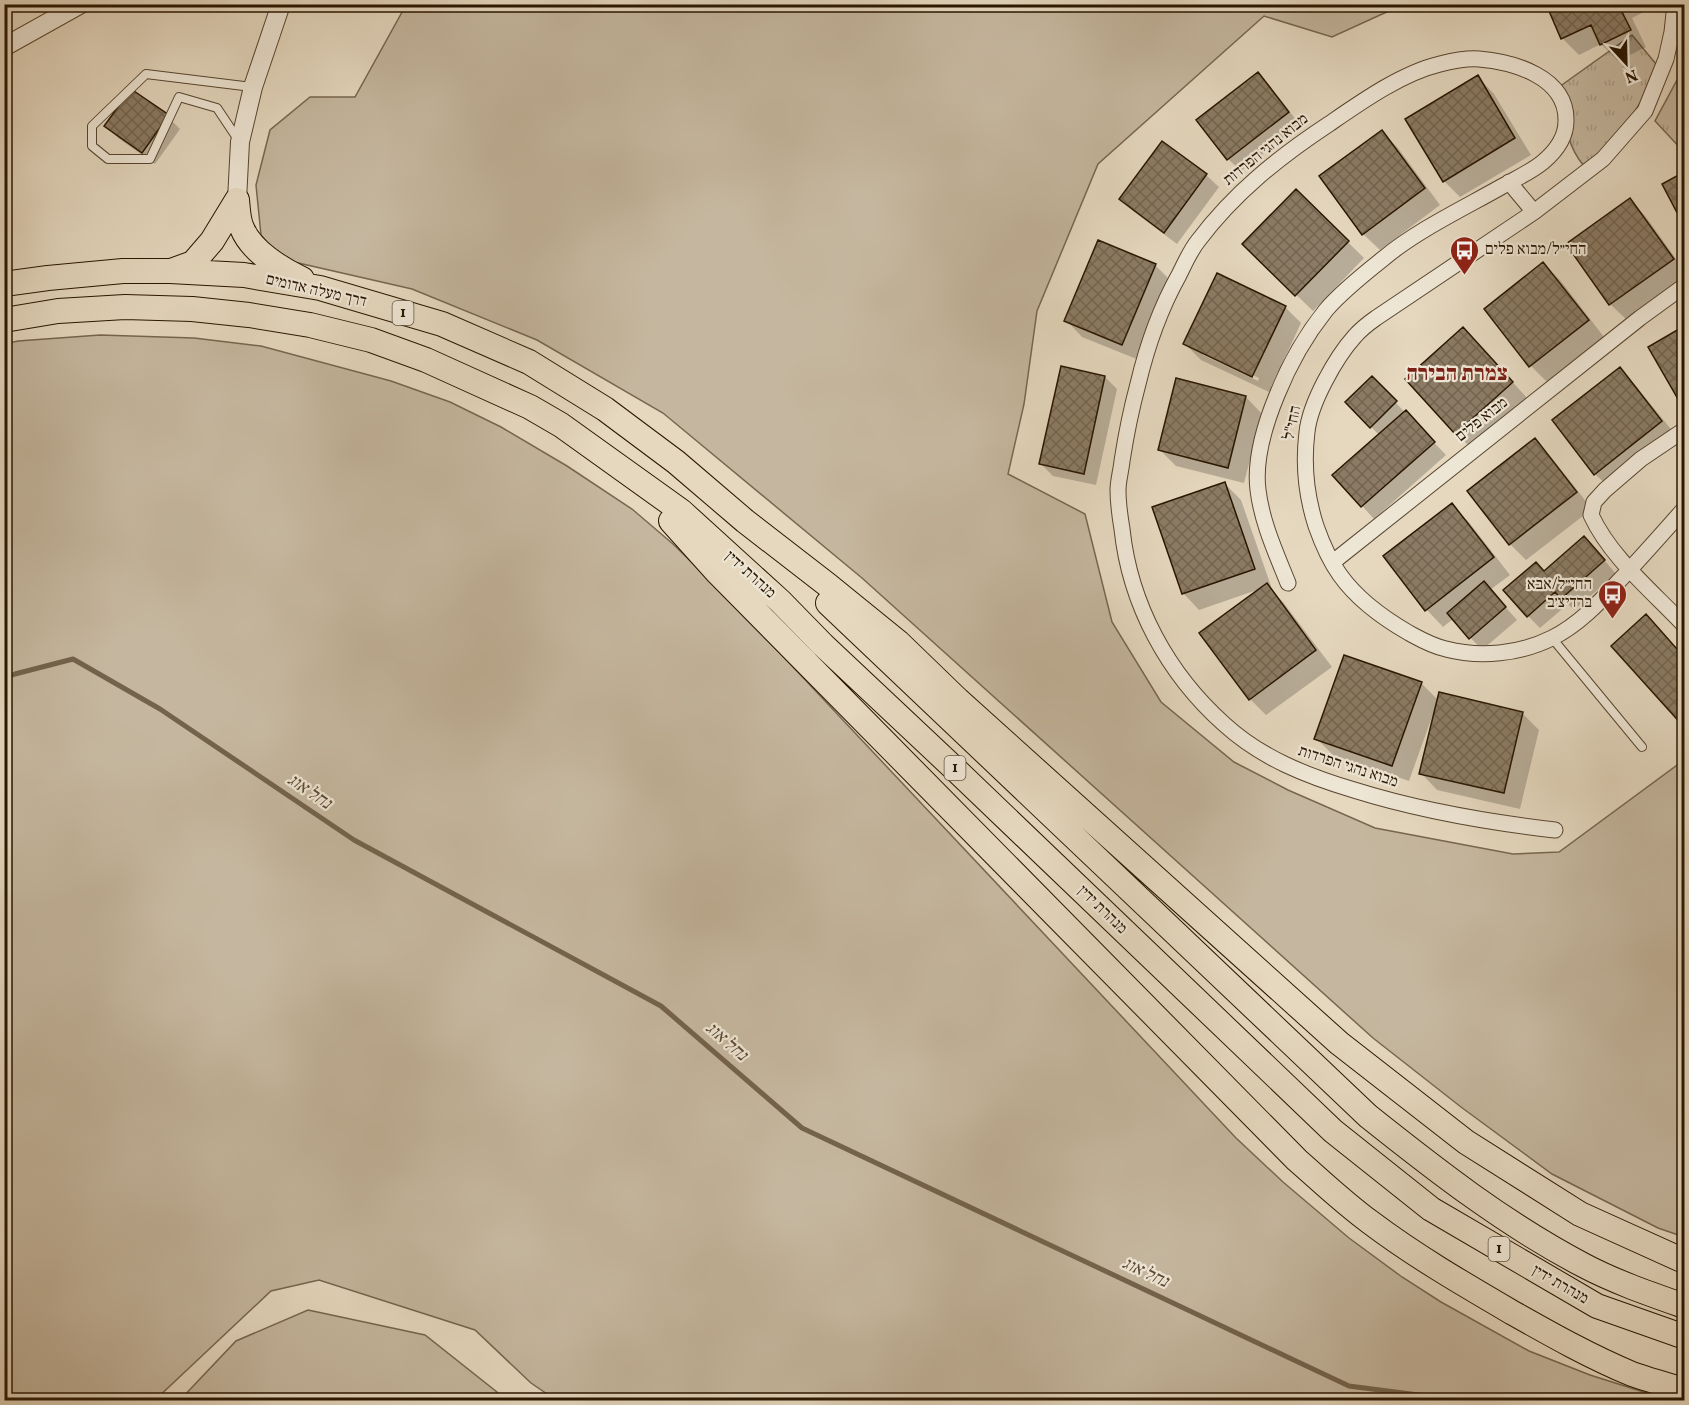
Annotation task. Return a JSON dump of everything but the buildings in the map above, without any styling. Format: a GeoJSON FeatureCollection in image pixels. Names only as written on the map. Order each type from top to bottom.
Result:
{"type":"FeatureCollection","features":[{"type":"Feature","properties":{"kind":"highway"},"geometry":{"type":"LineString","coordinates":[[170,271],[193,263],[212,241],[237,200]]}},
{"type":"Feature","properties":{"kind":"highway"},"geometry":{"type":"LineString","coordinates":[[237,200],[241,228],[256,249],[285,271],[320,288]]}},
{"type":"Feature","properties":{"kind":"highway","name":"דרך מעלה אדומים"},"geometry":{"type":"LineString","coordinates":[[4,284],[123,271],[244,275],[320,288],[441,324],[529,362],[605,409],[675,462],[745,521]]}},
{"type":"Feature","properties":{"kind":"highway","name":"דרך מעלה אדומים"},"geometry":{"type":"LineString","coordinates":[[4,320],[58,311],[125,307],[192,309],[310,325],[371,340],[426,360],[530,406],[561,425]]}},
{"type":"Feature","properties":{"kind":"highway"},"geometry":{"type":"LineString","coordinates":[[561,425],[637,486],[716,571],[1273,1136],[1336,1194],[1410,1250],[1526,1320],[1578,1349],[1633,1374],[1684,1390]]}},
{"type":"Feature","properties":{"kind":"highway","name":"מנהרת ידין"},"geometry":{"type":"LineString","coordinates":[[561,425],[681,511],[780,601],[831,653],[1333,1131],[1431,1209],[1597,1306],[1682,1336]]}},
{"type":"Feature","properties":{"kind":"highway"},"geometry":{"type":"LineString","coordinates":[[745,521],[898,642],[958,700],[1340,1043],[1466,1142],[1551,1196],[1580,1214],[1684,1261]]}},
{"type":"Feature","properties":{"kind":"highway","name":"מנהרת ידין"},"geometry":{"type":"LineString","coordinates":[[745,521],[846,621],[1368,1116],[1438,1172],[1521,1230],[1584,1266],[1684,1306]]}},
{"type":"Feature","properties":{"kind":"street"},"geometry":{"type":"LineString","coordinates":[[4,46],[81,4]]}},
{"type":"Feature","properties":{"kind":"street"},"geometry":{"type":"LineString","coordinates":[[237,200],[240,142],[253,87],[281,4]]}},
{"type":"Feature","properties":{"kind":"street","name":"החי\"ל"},"geometry":{"type":"LineString","coordinates":[[1675,4],[1666,59],[1645,111],[1603,159],[1534,212],[1437,275],[1356,334],[1341,353],[1315,404],[1307,430],[1305,464],[1307,494],[1323,545],[1339,574],[1375,610],[1424,641],[1446,650],[1481,654],[1504,653],[1533,646],[1552,638],[1595,608],[1684,509]]}},
{"type":"Feature","properties":{"kind":"street","name":"מבוא נהגי הפרדות"},"geometry":{"type":"LineString","coordinates":[[1288,583],[1267,530],[1258,488],[1259,457],[1270,413],[1285,375],[1305,340],[1328,308],[1389,253],[1428,228],[1540,165],[1560,145],[1566,127],[1566,111],[1560,98],[1545,79],[1524,68],[1476,59],[1436,64],[1412,73],[1353,107],[1294,146],[1253,180],[1225,208],[1194,245],[1168,296],[1145,353],[1127,426],[1118,490],[1125,555],[1139,602],[1156,639],[1177,673],[1224,724],[1252,747],[1282,764],[1319,779],[1376,797],[1446,815],[1555,831]]}},
{"type":"Feature","properties":{"kind":"street"},"geometry":{"type":"LineString","coordinates":[[1509,182],[1534,212]]}},
{"type":"Feature","properties":{"kind":"street","name":"מבוא פלים"},"geometry":{"type":"LineString","coordinates":[[1333,562],[1640,318],[1684,286]]}},
{"type":"Feature","properties":{"kind":"street"},"geometry":{"type":"LineString","coordinates":[[1684,430],[1641,459],[1605,490],[1594,502],[1591,515],[1599,533],[1684,625]]}},
{"type":"Feature","properties":{"kind":"lane"},"geometry":{"type":"LineString","coordinates":[[240,142],[217,108],[179,97],[150,159],[108,159],[92,146],[92,126],[146,74],[253,87]]}},
{"type":"Feature","properties":{"kind":"lane"},"geometry":{"type":"LineString","coordinates":[[1552,638],[1642,747]]}},
{"type":"Feature","properties":{"kind":"green space"},"geometry":{"type":"Polygon","coordinates":[[[705,4],[708,6],[713,4],[1402,5],[1332,37],[1264,16],[1098,164],[1037,311],[1024,404],[1008,474],[1085,514],[1112,622],[1161,702],[1234,762],[1288,790],[1375,828],[1513,854],[1559,852],[1684,760],[1684,1237],[1658,1228],[1552,1174],[1373,1038],[862,578],[663,413],[537,340],[412,289],[281,259],[261,235],[256,185],[270,130],[310,97],[355,97],[406,5],[705,4]]]}},
{"type":"Feature","properties":{"kind":"green space"},"geometry":{"type":"Polygon","coordinates":[[[1632,35],[1656,64],[1652,81],[1627,121],[1584,166],[1569,139],[1559,87],[1632,35]]]}},
{"type":"Feature","properties":{"kind":"green space"},"geometry":{"type":"Polygon","coordinates":[[[1684,67],[1684,152],[1655,121],[1684,67]]]}},
{"type":"Feature","properties":{"kind":"green space"},"geometry":{"type":"Polygon","coordinates":[[[100,335],[194,338],[261,346],[391,381],[450,402],[501,427],[567,466],[632,509],[673,544],[730,600],[1236,1138],[1283,1182],[1349,1238],[1441,1302],[1529,1351],[1590,1375],[1669,1400],[556,1400],[531,1383],[475,1330],[319,1280],[271,1291],[155,1400],[5,1400],[5,344],[100,335]]]}},
{"type":"Feature","properties":{"kind":"green space"},"geometry":{"type":"Polygon","coordinates":[[[308,1310],[425,1335],[507,1400],[180,1400],[236,1341],[308,1310]]]}},
{"type":"Feature","properties":{"kind":"waterway","name":"נחל אוג"},"geometry":{"type":"LineString","coordinates":[[4,678],[73,659],[160,709],[354,840],[661,1006],[802,1128],[1349,1386],[1457,1400]]}},
{"type":"Feature","properties":{"kind":"place","name":"החי״ל/מבוא פלים"},"geometry":{"type":"Point","coordinates":[1464,276]}},
{"type":"Feature","properties":{"kind":"place","name":"החי״ל/אבא ברדיצ׳ב"},"geometry":{"type":"Point","coordinates":[1613,620]}},
{"type":"Feature","properties":{"kind":"district","name":"צמרת הבירה"},"geometry":{"type":"Point","coordinates":[1457,374]}}]}
